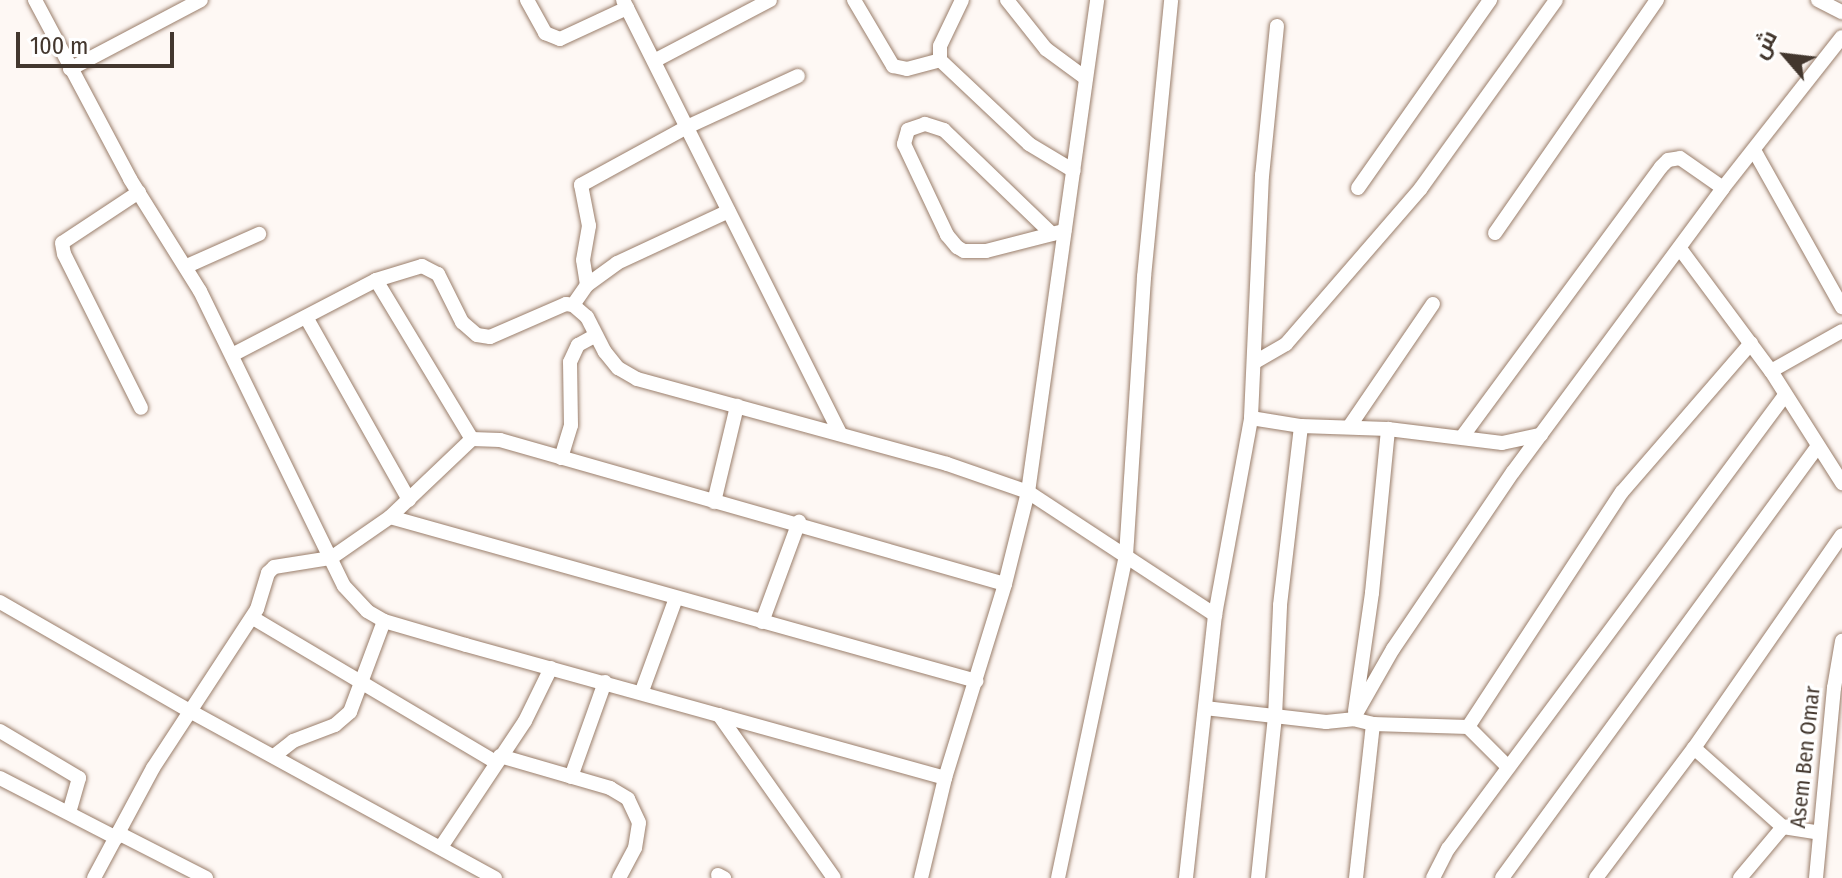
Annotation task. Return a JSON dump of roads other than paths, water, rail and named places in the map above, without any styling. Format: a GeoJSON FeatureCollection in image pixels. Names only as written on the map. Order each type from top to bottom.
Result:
{"type":"FeatureCollection","features":[{"type":"Feature","properties":{"kind":"street"},"geometry":{"type":"LineString","coordinates":[[35,0],[139,192],[187,266],[331,558],[355,600],[384,621],[945,778]]}},
{"type":"Feature","properties":{"kind":"street"},"geometry":{"type":"LineString","coordinates":[[70,69],[201,0]]}},
{"type":"Feature","properties":{"kind":"street"},"geometry":{"type":"LineString","coordinates":[[527,0],[545,33],[560,39],[625,4],[840,434]]}},
{"type":"Feature","properties":{"kind":"street"},"geometry":{"type":"LineString","coordinates":[[654,61],[770,0]]}},
{"type":"Feature","properties":{"kind":"street"},"geometry":{"type":"LineString","coordinates":[[854,0],[893,66],[907,69],[940,60]]}},
{"type":"Feature","properties":{"kind":"street"},"geometry":{"type":"LineString","coordinates":[[962,0],[940,46],[940,60],[1029,144],[1074,171]]}},
{"type":"Feature","properties":{"kind":"street"},"geometry":{"type":"LineString","coordinates":[[1007,0],[1046,49],[1084,77]]}},
{"type":"Feature","properties":{"kind":"street"},"geometry":{"type":"LineString","coordinates":[[921,878],[945,778],[1005,584],[1028,492],[1058,232],[1074,171],[1084,77],[1097,0]]}},
{"type":"Feature","properties":{"kind":"street"},"geometry":{"type":"LineString","coordinates":[[1058,878],[1126,556],[1144,277],[1171,0]]}},
{"type":"Feature","properties":{"kind":"street"},"geometry":{"type":"LineString","coordinates":[[1358,188],[1490,0]]}},
{"type":"Feature","properties":{"kind":"street"},"geometry":{"type":"LineString","coordinates":[[1255,362],[1286,344],[1421,188],[1556,0]]}},
{"type":"Feature","properties":{"kind":"street"},"geometry":{"type":"LineString","coordinates":[[1495,233],[1657,0]]}},
{"type":"Feature","properties":{"kind":"street"},"geometry":{"type":"LineString","coordinates":[[1818,0],[1842,12]]}},
{"type":"Feature","properties":{"kind":"street"},"geometry":{"type":"LineString","coordinates":[[1186,878],[1215,615],[1251,418],[1262,175],[1277,26]]}},
{"type":"Feature","properties":{"kind":"street"},"geometry":{"type":"LineString","coordinates":[[1353,719],[1393,649],[1589,367],[1681,250],[1723,188],[1755,152],[1842,38]]}},
{"type":"Feature","properties":{"kind":"street"},"geometry":{"type":"LineString","coordinates":[[587,285],[583,260],[589,226],[581,185],[687,127],[798,76]]}},
{"type":"Feature","properties":{"kind":"street"},"geometry":{"type":"LineString","coordinates":[[925,124],[944,130],[1058,232],[986,251],[964,251],[957,247],[947,235],[904,144],[908,130],[925,124]]}},
{"type":"Feature","properties":{"kind":"street"},"geometry":{"type":"LineString","coordinates":[[1755,152],[1842,307]]}},
{"type":"Feature","properties":{"kind":"street"},"geometry":{"type":"LineString","coordinates":[[1462,437],[1668,160],[1680,158],[1694,165],[1723,188]]}},
{"type":"Feature","properties":{"kind":"street"},"geometry":{"type":"LineString","coordinates":[[139,192],[62,243],[64,254],[141,408]]}},
{"type":"Feature","properties":{"kind":"street"},"geometry":{"type":"LineString","coordinates":[[573,305],[587,285],[617,263],[729,211]]}},
{"type":"Feature","properties":{"kind":"street"},"geometry":{"type":"LineString","coordinates":[[187,266],[259,234]]}},
{"type":"Feature","properties":{"kind":"street"},"geometry":{"type":"LineString","coordinates":[[1681,250],[1771,371],[1818,446],[1835,463],[1842,483]]}},
{"type":"Feature","properties":{"kind":"street"},"geometry":{"type":"LineString","coordinates":[[232,355],[376,280],[411,266],[430,268],[438,274],[468,330],[483,336],[515,328],[566,304],[573,305],[587,317],[594,336],[618,368],[637,379],[840,434],[1028,492],[1215,615]]}},
{"type":"Feature","properties":{"kind":"street"},"geometry":{"type":"LineString","coordinates":[[376,280],[472,439]]}},
{"type":"Feature","properties":{"kind":"street"},"geometry":{"type":"LineString","coordinates":[[1349,427],[1433,304]]}},
{"type":"Feature","properties":{"kind":"street"},"geometry":{"type":"LineString","coordinates":[[306,317],[409,500]]}},
{"type":"Feature","properties":{"kind":"street"},"geometry":{"type":"LineString","coordinates":[[1771,371],[1842,331]]}},
{"type":"Feature","properties":{"kind":"street"},"geometry":{"type":"LineString","coordinates":[[561,458],[571,425],[570,362],[578,345],[594,336]]}},
{"type":"Feature","properties":{"kind":"street"},"geometry":{"type":"LineString","coordinates":[[1468,727],[1622,492],[1751,343]]}},
{"type":"Feature","properties":{"kind":"street"},"geometry":{"type":"LineString","coordinates":[[1433,878],[1448,849],[1785,395]]}},
{"type":"Feature","properties":{"kind":"street"},"geometry":{"type":"LineString","coordinates":[[714,502],[737,406]]}},
{"type":"Feature","properties":{"kind":"street"},"geometry":{"type":"LineString","coordinates":[[1251,418],[1301,426],[1388,429],[1502,443],[1541,435]]}},
{"type":"Feature","properties":{"kind":"street"},"geometry":{"type":"LineString","coordinates":[[1258,878],[1275,717],[1280,605],[1301,426]]}},
{"type":"Feature","properties":{"kind":"street"},"geometry":{"type":"LineString","coordinates":[[1353,719],[1372,593],[1388,429]]}},
{"type":"Feature","properties":{"kind":"street"},"geometry":{"type":"LineString","coordinates":[[94,878],[188,710],[253,618],[262,599],[266,576],[274,567],[331,558],[390,517],[472,439],[500,440],[714,502],[799,522],[1005,584]]}},
{"type":"Feature","properties":{"kind":"street"},"geometry":{"type":"LineString","coordinates":[[1502,878],[1818,446]]}},
{"type":"Feature","properties":{"kind":"street"},"geometry":{"type":"LineString","coordinates":[[390,517],[976,681]]}},
{"type":"Feature","properties":{"kind":"street"},"geometry":{"type":"LineString","coordinates":[[762,622],[799,522]]}},
{"type":"Feature","properties":{"kind":"street"},"geometry":{"type":"LineString","coordinates":[[1596,878],[1694,748],[1842,535]]}},
{"type":"Feature","properties":{"kind":"street"},"geometry":{"type":"LineString","coordinates":[[642,691],[676,598]]}},
{"type":"Feature","properties":{"kind":"street"},"geometry":{"type":"LineString","coordinates":[[0,602],[188,710],[495,878]]}},
{"type":"Feature","properties":{"kind":"street"},"geometry":{"type":"LineString","coordinates":[[253,618],[498,759],[610,788],[634,806],[639,823],[638,835],[619,878]]}},
{"type":"Feature","properties":{"kind":"street"},"geometry":{"type":"LineString","coordinates":[[274,756],[293,741],[342,720],[356,702],[359,681],[384,621]]}},
{"type":"Feature","properties":{"kind":"street","name":"Asem Ben Omar"},"geometry":{"type":"LineString","coordinates":[[1816,878],[1834,688],[1842,641]]}},
{"type":"Feature","properties":{"kind":"street"},"geometry":{"type":"LineString","coordinates":[[441,847],[533,706],[551,668]]}},
{"type":"Feature","properties":{"kind":"street"},"geometry":{"type":"LineString","coordinates":[[571,777],[605,682]]}},
{"type":"Feature","properties":{"kind":"street"},"geometry":{"type":"LineString","coordinates":[[1205,708],[1326,722],[1353,719],[1373,724],[1468,727],[1508,767]]}},
{"type":"Feature","properties":{"kind":"street"},"geometry":{"type":"LineString","coordinates":[[719,715],[834,878]]}},
{"type":"Feature","properties":{"kind":"street"},"geometry":{"type":"LineString","coordinates":[[1356,878],[1373,724]]}},
{"type":"Feature","properties":{"kind":"street"},"geometry":{"type":"LineString","coordinates":[[0,731],[79,778],[69,812]]}},
{"type":"Feature","properties":{"kind":"street"},"geometry":{"type":"LineString","coordinates":[[1694,748],[1783,827],[1820,833]]}},
{"type":"Feature","properties":{"kind":"street"},"geometry":{"type":"LineString","coordinates":[[0,778],[206,878]]}},
{"type":"Feature","properties":{"kind":"street"},"geometry":{"type":"LineString","coordinates":[[1740,878],[1783,827]]}}]}
